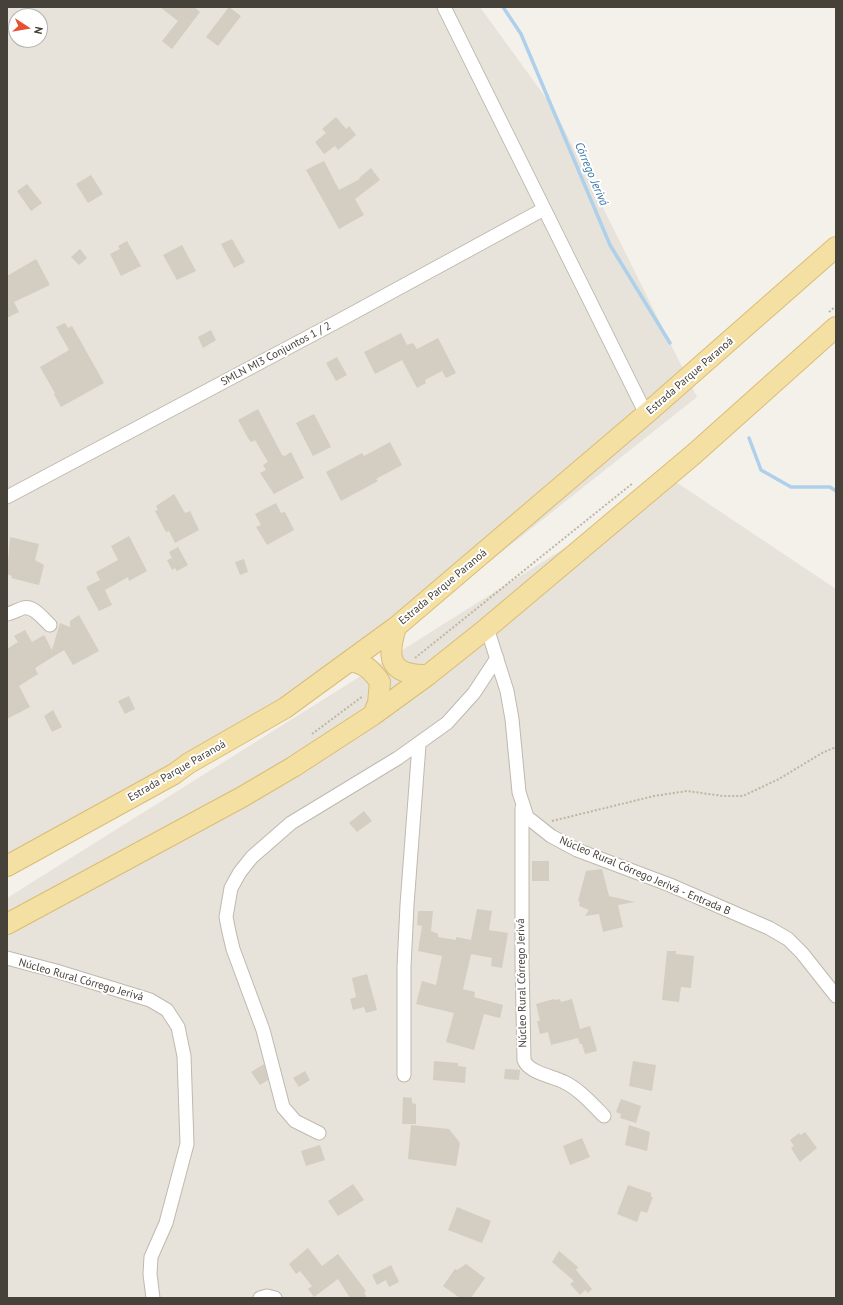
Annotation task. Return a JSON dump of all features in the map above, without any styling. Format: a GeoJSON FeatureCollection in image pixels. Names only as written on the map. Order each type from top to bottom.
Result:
{"type":"FeatureCollection","features":[{"type":"Feature","properties":{"kind":"main road","name":"Estrada Parque Paranoá"},"geometry":{"type":"LineString","coordinates":[[7,866],[174,774],[189,763],[285,708],[351,661],[396,627],[646,414],[836,247]]}},
{"type":"Feature","properties":{"kind":"main road"},"geometry":{"type":"LineString","coordinates":[[7,924],[293,767],[373,715],[428,675],[487,628],[694,454],[830,322]]}},
{"type":"Feature","properties":{"kind":"main road"},"geometry":{"type":"LineString","coordinates":[[396,627],[390,647],[392,660],[400,671],[413,675],[428,675]]}},
{"type":"Feature","properties":{"kind":"main road"},"geometry":{"type":"LineString","coordinates":[[351,661],[362,663],[373,671],[380,682],[378,703],[373,715]]}},
{"type":"Feature","properties":{"kind":"street"},"geometry":{"type":"LineString","coordinates":[[444,7],[459,33],[544,209],[646,414]]}},
{"type":"Feature","properties":{"kind":"street","name":"SMLN MI3 Conjuntos 1 / 2"},"geometry":{"type":"LineString","coordinates":[[7,497],[342,319],[544,209]]}},
{"type":"Feature","properties":{"kind":"street"},"geometry":{"type":"LineString","coordinates":[[7,614],[26,607],[30,608],[50,625]]}},
{"type":"Feature","properties":{"kind":"street","name":"Núcleo Rural Córrego Jerivá - Entrada B"},"geometry":{"type":"LineString","coordinates":[[487,628],[507,691],[511,712],[519,792],[522,806],[527,818],[535,826],[550,836],[576,850],[670,886],[769,928],[788,939],[802,953],[836,996]]}},
{"type":"Feature","properties":{"kind":"street"},"geometry":{"type":"LineString","coordinates":[[319,1133],[294,1121],[282,1107],[263,1030],[233,949],[229,932],[226,917],[231,888],[240,872],[252,857],[291,822],[419,744],[447,723],[461,709],[497,658]]}},
{"type":"Feature","properties":{"kind":"street"},"geometry":{"type":"LineString","coordinates":[[404,1075],[404,968],[407,905],[419,744]]}},
{"type":"Feature","properties":{"kind":"street","name":"Núcleo Rural Córrego Jerivá"},"geometry":{"type":"LineString","coordinates":[[522,806],[522,961],[524,1060],[528,1067],[569,1085],[604,1116]]}},
{"type":"Feature","properties":{"kind":"street","name":"Núcleo Rural Córrego Jerivá"},"geometry":{"type":"LineString","coordinates":[[7,958],[56,971],[150,1000],[167,1010],[178,1026],[184,1056],[187,1144],[166,1223],[151,1257],[150,1274],[152,1298]]}},
{"type":"Feature","properties":{"kind":"street"},"geometry":{"type":"LineString","coordinates":[[260,1298],[267,1296],[275,1298]]}},
{"type":"Feature","properties":{"kind":"path"},"geometry":{"type":"LineString","coordinates":[[830,322],[836,306]]}},
{"type":"Feature","properties":{"kind":"path"},"geometry":{"type":"LineString","coordinates":[[400,671],[635,481]]}},
{"type":"Feature","properties":{"kind":"path"},"geometry":{"type":"LineString","coordinates":[[311,735],[380,682]]}},
{"type":"Feature","properties":{"kind":"path"},"geometry":{"type":"LineString","coordinates":[[535,826],[588,812],[687,791],[723,796],[743,796],[779,779],[836,747]]}},
{"type":"Feature","properties":{"kind":"shaded area"},"geometry":{"type":"Polygon","coordinates":[[[7,7],[480,7],[554,109],[697,397],[362,663],[7,867],[7,7]]]}},
{"type":"Feature","properties":{"kind":"shaded area"},"geometry":{"type":"Polygon","coordinates":[[[673,480],[836,589],[836,1298],[7,1298],[7,898],[673,480]]]}},
{"type":"Feature","properties":{"kind":"building"},"geometry":{"type":"Polygon","coordinates":[[[160,7],[194,7],[200,12],[172,49],[162,41],[178,21],[160,7]]]}},
{"type":"Feature","properties":{"kind":"building"},"geometry":{"type":"Polygon","coordinates":[[[229,7],[241,16],[218,46],[206,37],[229,7]]]}},
{"type":"Feature","properties":{"kind":"building"},"geometry":{"type":"Polygon","coordinates":[[[336,117],[346,129],[349,126],[356,135],[338,150],[335,146],[324,154],[315,142],[326,133],[322,129],[336,117]]]}},
{"type":"Feature","properties":{"kind":"building"},"geometry":{"type":"Polygon","coordinates":[[[324,161],[339,190],[360,179],[359,178],[371,168],[380,180],[355,199],[364,215],[339,229],[306,170],[324,161]]]}},
{"type":"Feature","properties":{"kind":"building"},"geometry":{"type":"Polygon","coordinates":[[[91,175],[103,194],[88,203],[76,184],[91,175]]]}},
{"type":"Feature","properties":{"kind":"building"},"geometry":{"type":"Polygon","coordinates":[[[27,184],[42,203],[31,211],[17,191],[27,184]]]}},
{"type":"Feature","properties":{"kind":"building"},"geometry":{"type":"Polygon","coordinates":[[[232,239],[245,262],[234,268],[221,244],[232,239]]]}},
{"type":"Feature","properties":{"kind":"building"},"geometry":{"type":"Polygon","coordinates":[[[127,241],[141,266],[121,276],[110,254],[120,249],[118,246],[127,241]]]}},
{"type":"Feature","properties":{"kind":"building"},"geometry":{"type":"Polygon","coordinates":[[[182,245],[196,271],[177,280],[163,255],[182,245]]]}},
{"type":"Feature","properties":{"kind":"building"},"geometry":{"type":"Polygon","coordinates":[[[80,249],[87,258],[79,265],[71,257],[80,249]]]}},
{"type":"Feature","properties":{"kind":"building"},"geometry":{"type":"Polygon","coordinates":[[[36,259],[50,285],[14,302],[19,312],[7,318],[7,276],[36,259]]]}},
{"type":"Feature","properties":{"kind":"building"},"geometry":{"type":"Polygon","coordinates":[[[65,323],[68,328],[72,326],[104,383],[61,407],[40,367],[69,350],[56,327],[65,323]]]}},
{"type":"Feature","properties":{"kind":"building"},"geometry":{"type":"Polygon","coordinates":[[[211,330],[216,340],[203,348],[198,337],[211,330]]]}},
{"type":"Feature","properties":{"kind":"building"},"geometry":{"type":"Polygon","coordinates":[[[401,333],[407,345],[413,343],[417,349],[438,338],[456,373],[446,378],[442,371],[425,380],[426,383],[417,388],[402,360],[375,374],[364,352],[401,333]]]}},
{"type":"Feature","properties":{"kind":"building"},"geometry":{"type":"Polygon","coordinates":[[[337,357],[347,375],[336,381],[326,363],[337,357]]]}},
{"type":"Feature","properties":{"kind":"building"},"geometry":{"type":"Polygon","coordinates":[[[258,409],[282,455],[285,456],[291,452],[304,478],[274,494],[260,473],[266,470],[263,465],[268,462],[255,440],[251,442],[248,438],[238,420],[258,409]]]}},
{"type":"Feature","properties":{"kind":"building"},"geometry":{"type":"Polygon","coordinates":[[[314,414],[331,447],[313,456],[296,423],[314,414]]]}},
{"type":"Feature","properties":{"kind":"building"},"geometry":{"type":"Polygon","coordinates":[[[390,442],[402,465],[376,479],[378,481],[341,501],[326,472],[362,453],[364,456],[390,442]]]}},
{"type":"Feature","properties":{"kind":"building"},"geometry":{"type":"Polygon","coordinates":[[[174,494],[185,513],[190,511],[199,530],[175,543],[169,531],[166,532],[155,511],[158,510],[156,506],[174,494]]]}},
{"type":"Feature","properties":{"kind":"building"},"geometry":{"type":"Polygon","coordinates":[[[276,503],[281,513],[285,512],[294,530],[267,545],[256,527],[261,525],[255,514],[276,503]]]}},
{"type":"Feature","properties":{"kind":"building"},"geometry":{"type":"Polygon","coordinates":[[[129,536],[147,571],[129,581],[128,577],[105,590],[112,605],[99,611],[86,587],[100,580],[96,572],[118,560],[111,546],[129,536]]]}},
{"type":"Feature","properties":{"kind":"building"},"geometry":{"type":"Polygon","coordinates":[[[10,537],[39,544],[35,560],[44,565],[39,585],[11,578],[12,576],[7,574],[10,537]]]}},
{"type":"Feature","properties":{"kind":"building"},"geometry":{"type":"Polygon","coordinates":[[[178,547],[188,565],[177,571],[175,568],[172,570],[167,560],[172,558],[169,552],[178,547]]]}},
{"type":"Feature","properties":{"kind":"building"},"geometry":{"type":"Polygon","coordinates":[[[244,559],[248,572],[240,575],[235,562],[244,559]]]}},
{"type":"Feature","properties":{"kind":"building"},"geometry":{"type":"Polygon","coordinates":[[[79,615],[99,651],[73,665],[64,650],[35,668],[38,674],[19,686],[30,707],[7,719],[7,649],[18,642],[14,636],[25,630],[32,642],[44,635],[52,650],[60,623],[70,627],[70,621],[79,615]]]}},
{"type":"Feature","properties":{"kind":"building"},"geometry":{"type":"Polygon","coordinates":[[[129,696],[135,709],[125,714],[118,701],[129,696]]]}},
{"type":"Feature","properties":{"kind":"building"},"geometry":{"type":"Polygon","coordinates":[[[53,710],[62,727],[52,732],[44,716],[53,710]]]}},
{"type":"Feature","properties":{"kind":"building"},"geometry":{"type":"Polygon","coordinates":[[[364,811],[372,821],[357,832],[349,823],[364,811]]]}},
{"type":"Feature","properties":{"kind":"building"},"geometry":{"type":"Polygon","coordinates":[[[532,861],[549,861],[549,881],[532,881],[532,861]]]}},
{"type":"Feature","properties":{"kind":"building"},"geometry":{"type":"Polygon","coordinates":[[[602,869],[609,896],[635,902],[618,905],[623,927],[603,932],[599,914],[585,916],[589,910],[579,906],[580,902],[578,901],[586,871],[602,869]]]}},
{"type":"Feature","properties":{"kind":"building"},"geometry":{"type":"Polygon","coordinates":[[[477,909],[492,911],[489,930],[508,933],[502,968],[491,966],[492,958],[471,954],[463,989],[475,992],[474,997],[503,1005],[500,1018],[484,1014],[474,1050],[446,1042],[454,1013],[416,1004],[422,981],[436,985],[442,956],[418,951],[422,926],[417,925],[418,911],[433,911],[431,931],[438,934],[438,937],[456,940],[456,937],[471,940],[477,909]]]}},
{"type":"Feature","properties":{"kind":"building"},"geometry":{"type":"Polygon","coordinates":[[[667,951],[676,951],[676,954],[694,956],[691,988],[681,987],[679,1002],[662,1000],[667,951]]]}},
{"type":"Feature","properties":{"kind":"building"},"geometry":{"type":"Polygon","coordinates":[[[367,974],[377,1010],[366,1013],[364,1007],[353,1010],[350,999],[356,997],[352,978],[367,974]]]}},
{"type":"Feature","properties":{"kind":"building"},"geometry":{"type":"Polygon","coordinates":[[[554,999],[560,999],[561,1002],[572,999],[580,1029],[590,1026],[597,1051],[585,1054],[582,1044],[580,1044],[578,1038],[551,1045],[548,1032],[540,1034],[537,1021],[540,1021],[536,1004],[554,999]]]}},
{"type":"Feature","properties":{"kind":"building"},"geometry":{"type":"Polygon","coordinates":[[[434,1061],[458,1063],[458,1066],[466,1067],[465,1083],[433,1080],[434,1061]]]}},
{"type":"Feature","properties":{"kind":"building"},"geometry":{"type":"Polygon","coordinates":[[[633,1061],[656,1065],[652,1091],[629,1086],[633,1061]]]}},
{"type":"Feature","properties":{"kind":"building"},"geometry":{"type":"Polygon","coordinates":[[[264,1064],[268,1080],[260,1085],[251,1072],[264,1064]]]}},
{"type":"Feature","properties":{"kind":"building"},"geometry":{"type":"Polygon","coordinates":[[[505,1069],[520,1070],[519,1080],[504,1079],[505,1069]]]}},
{"type":"Feature","properties":{"kind":"building"},"geometry":{"type":"Polygon","coordinates":[[[305,1071],[310,1080],[299,1087],[293,1078],[305,1071]]]}},
{"type":"Feature","properties":{"kind":"building"},"geometry":{"type":"Polygon","coordinates":[[[403,1097],[412,1098],[412,1103],[416,1104],[416,1124],[402,1124],[403,1097]]]}},
{"type":"Feature","properties":{"kind":"building"},"geometry":{"type":"Polygon","coordinates":[[[621,1099],[641,1106],[636,1123],[620,1118],[621,1114],[616,1112],[621,1099]]]}},
{"type":"Feature","properties":{"kind":"building"},"geometry":{"type":"Polygon","coordinates":[[[411,1125],[449,1129],[460,1143],[456,1166],[408,1159],[411,1125]]]}},
{"type":"Feature","properties":{"kind":"building"},"geometry":{"type":"Polygon","coordinates":[[[629,1125],[650,1132],[647,1151],[625,1145],[629,1125]]]}},
{"type":"Feature","properties":{"kind":"building"},"geometry":{"type":"Polygon","coordinates":[[[805,1132],[817,1148],[800,1162],[791,1148],[794,1146],[790,1140],[799,1133],[801,1135],[805,1132]]]}},
{"type":"Feature","properties":{"kind":"building"},"geometry":{"type":"Polygon","coordinates":[[[582,1138],[590,1157],[570,1165],[563,1146],[582,1138]]]}},
{"type":"Feature","properties":{"kind":"building"},"geometry":{"type":"Polygon","coordinates":[[[320,1145],[325,1160],[306,1166],[301,1151],[320,1145]]]}},
{"type":"Feature","properties":{"kind":"building"},"geometry":{"type":"Polygon","coordinates":[[[353,1184],[364,1200],[338,1216],[328,1201],[353,1184]]]}},
{"type":"Feature","properties":{"kind":"building"},"geometry":{"type":"Polygon","coordinates":[[[628,1185],[651,1193],[651,1197],[653,1197],[647,1213],[641,1211],[637,1222],[617,1214],[628,1185]]]}},
{"type":"Feature","properties":{"kind":"building"},"geometry":{"type":"Polygon","coordinates":[[[457,1207],[491,1221],[482,1243],[448,1230],[457,1207]]]}},
{"type":"Feature","properties":{"kind":"building"},"geometry":{"type":"Polygon","coordinates":[[[308,1248],[322,1266],[338,1254],[366,1291],[364,1292],[367,1298],[350,1298],[338,1279],[314,1297],[308,1289],[312,1286],[300,1271],[296,1274],[289,1264],[308,1248]]]}},
{"type":"Feature","properties":{"kind":"building"},"geometry":{"type":"Polygon","coordinates":[[[559,1251],[578,1267],[576,1270],[592,1289],[588,1293],[585,1290],[580,1295],[570,1284],[574,1281],[552,1262],[559,1251]]]}},
{"type":"Feature","properties":{"kind":"building"},"geometry":{"type":"Polygon","coordinates":[[[466,1264],[485,1278],[471,1298],[460,1298],[443,1286],[455,1269],[457,1270],[466,1264]]]}},
{"type":"Feature","properties":{"kind":"building"},"geometry":{"type":"Polygon","coordinates":[[[391,1265],[399,1282],[389,1287],[386,1280],[377,1285],[372,1275],[391,1265]]]}},
{"type":"Feature","properties":{"kind":"waterway","name":"Córrego Jerivá"},"geometry":{"type":"LineString","coordinates":[[503,7],[521,34],[610,245],[670,343]]}},
{"type":"Feature","properties":{"kind":"waterway","name":"Córrego Jerivá"},"geometry":{"type":"LineString","coordinates":[[749,438],[761,470],[791,487],[830,487],[836,491]]}}]}
